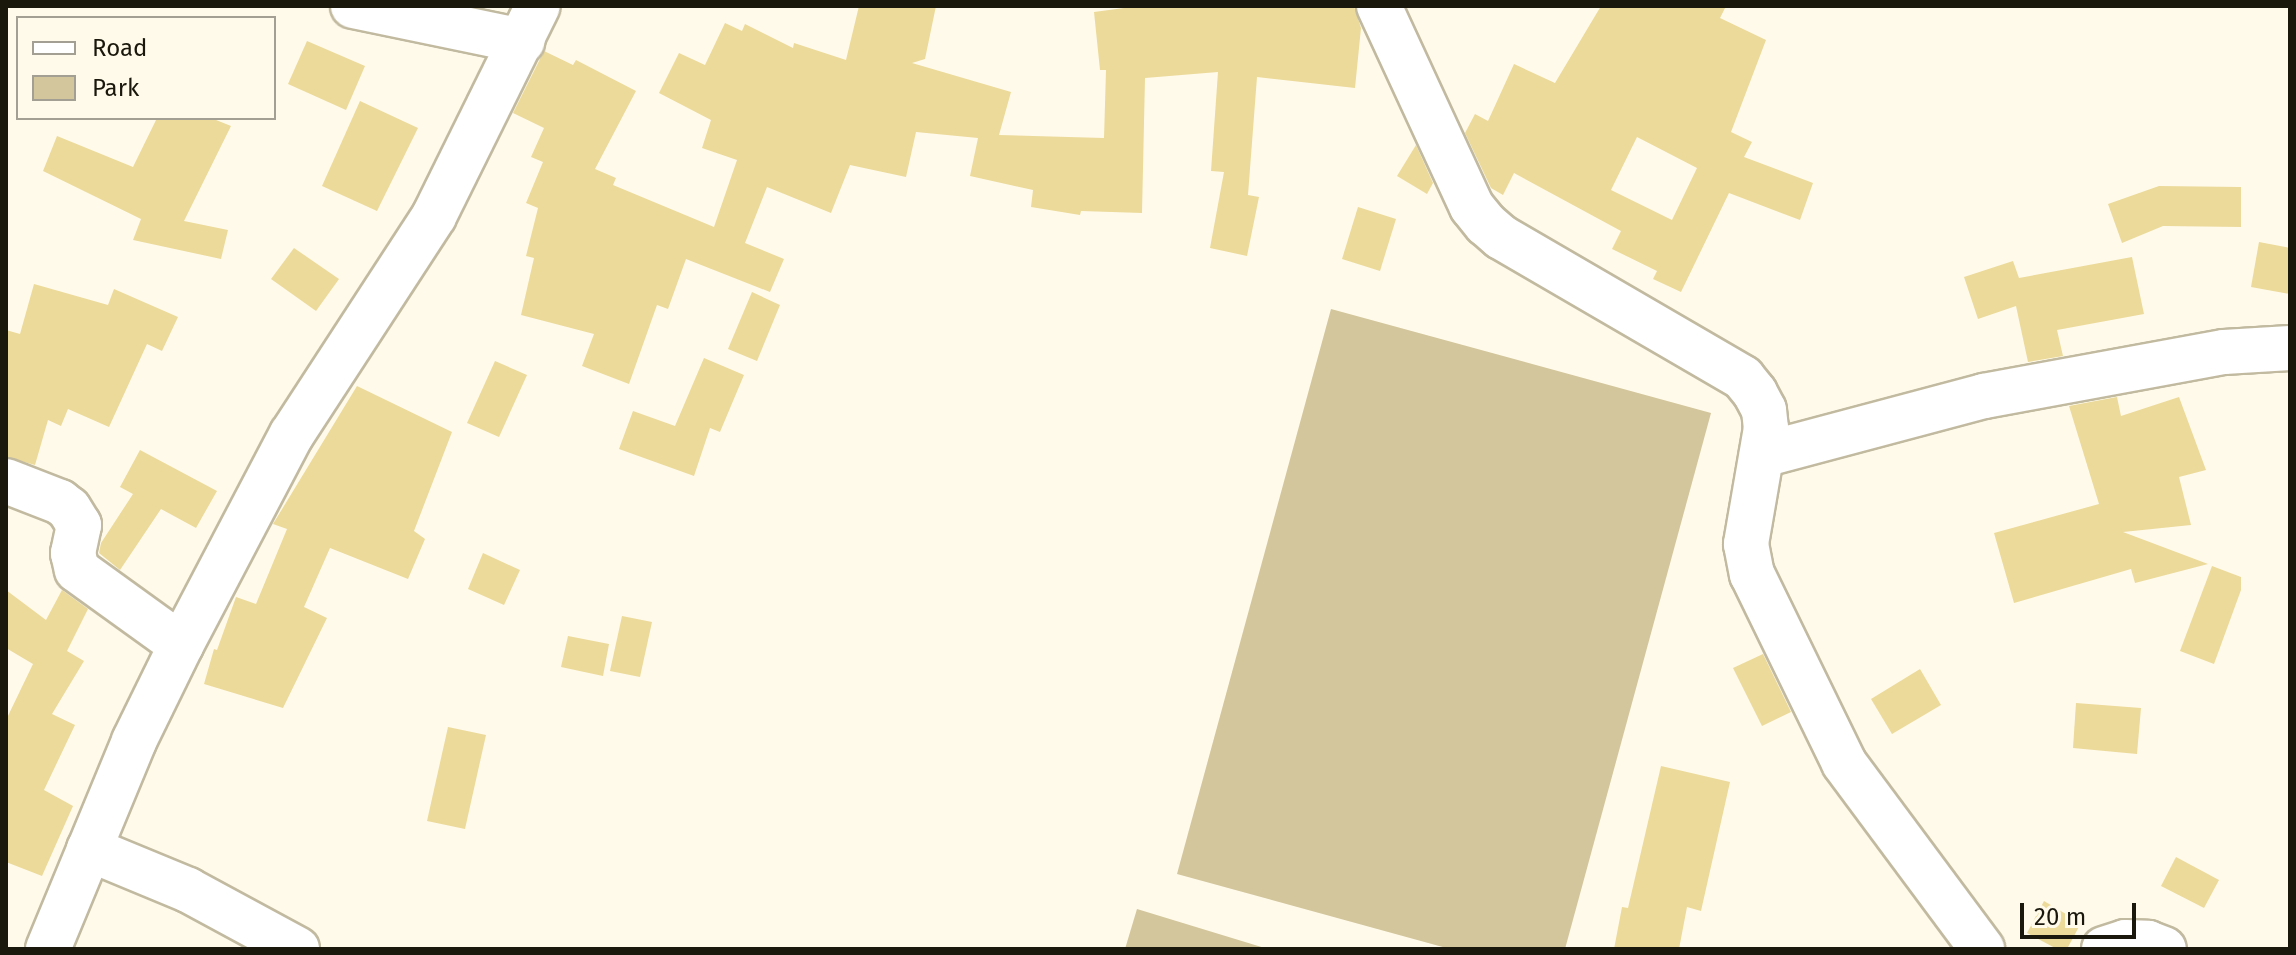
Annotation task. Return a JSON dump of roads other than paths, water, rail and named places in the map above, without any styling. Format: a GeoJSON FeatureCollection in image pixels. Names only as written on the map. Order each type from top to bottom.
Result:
{"type":"FeatureCollection","features":[{"type":"Feature","properties":{"kind":"street"},"geometry":{"type":"LineString","coordinates":[[48,949],[134,741],[181,645],[292,434],[434,216],[530,23],[353,6]]}},
{"type":"Feature","properties":{"kind":"street"},"geometry":{"type":"LineString","coordinates":[[1379,6],[1472,207],[1486,224],[1501,237],[1743,378],[1764,410],[1762,455],[1746,544],[1752,574],[1844,763],[1982,949]]}},
{"type":"Feature","properties":{"kind":"street"},"geometry":{"type":"LineString","coordinates":[[1762,455],[1984,396],[2224,352],[2290,348]]}},
{"type":"Feature","properties":{"kind":"street"},"geometry":{"type":"LineString","coordinates":[[6,481],[60,502],[69,509],[79,525],[73,553],[77,570],[181,645]]}},
{"type":"Feature","properties":{"kind":"street"},"geometry":{"type":"LineString","coordinates":[[89,849],[188,890],[297,949]]}},
{"type":"Feature","properties":{"kind":"street"},"geometry":{"type":"LineString","coordinates":[[2104,949],[2125,942],[2148,943],[2164,949]]}}]}
